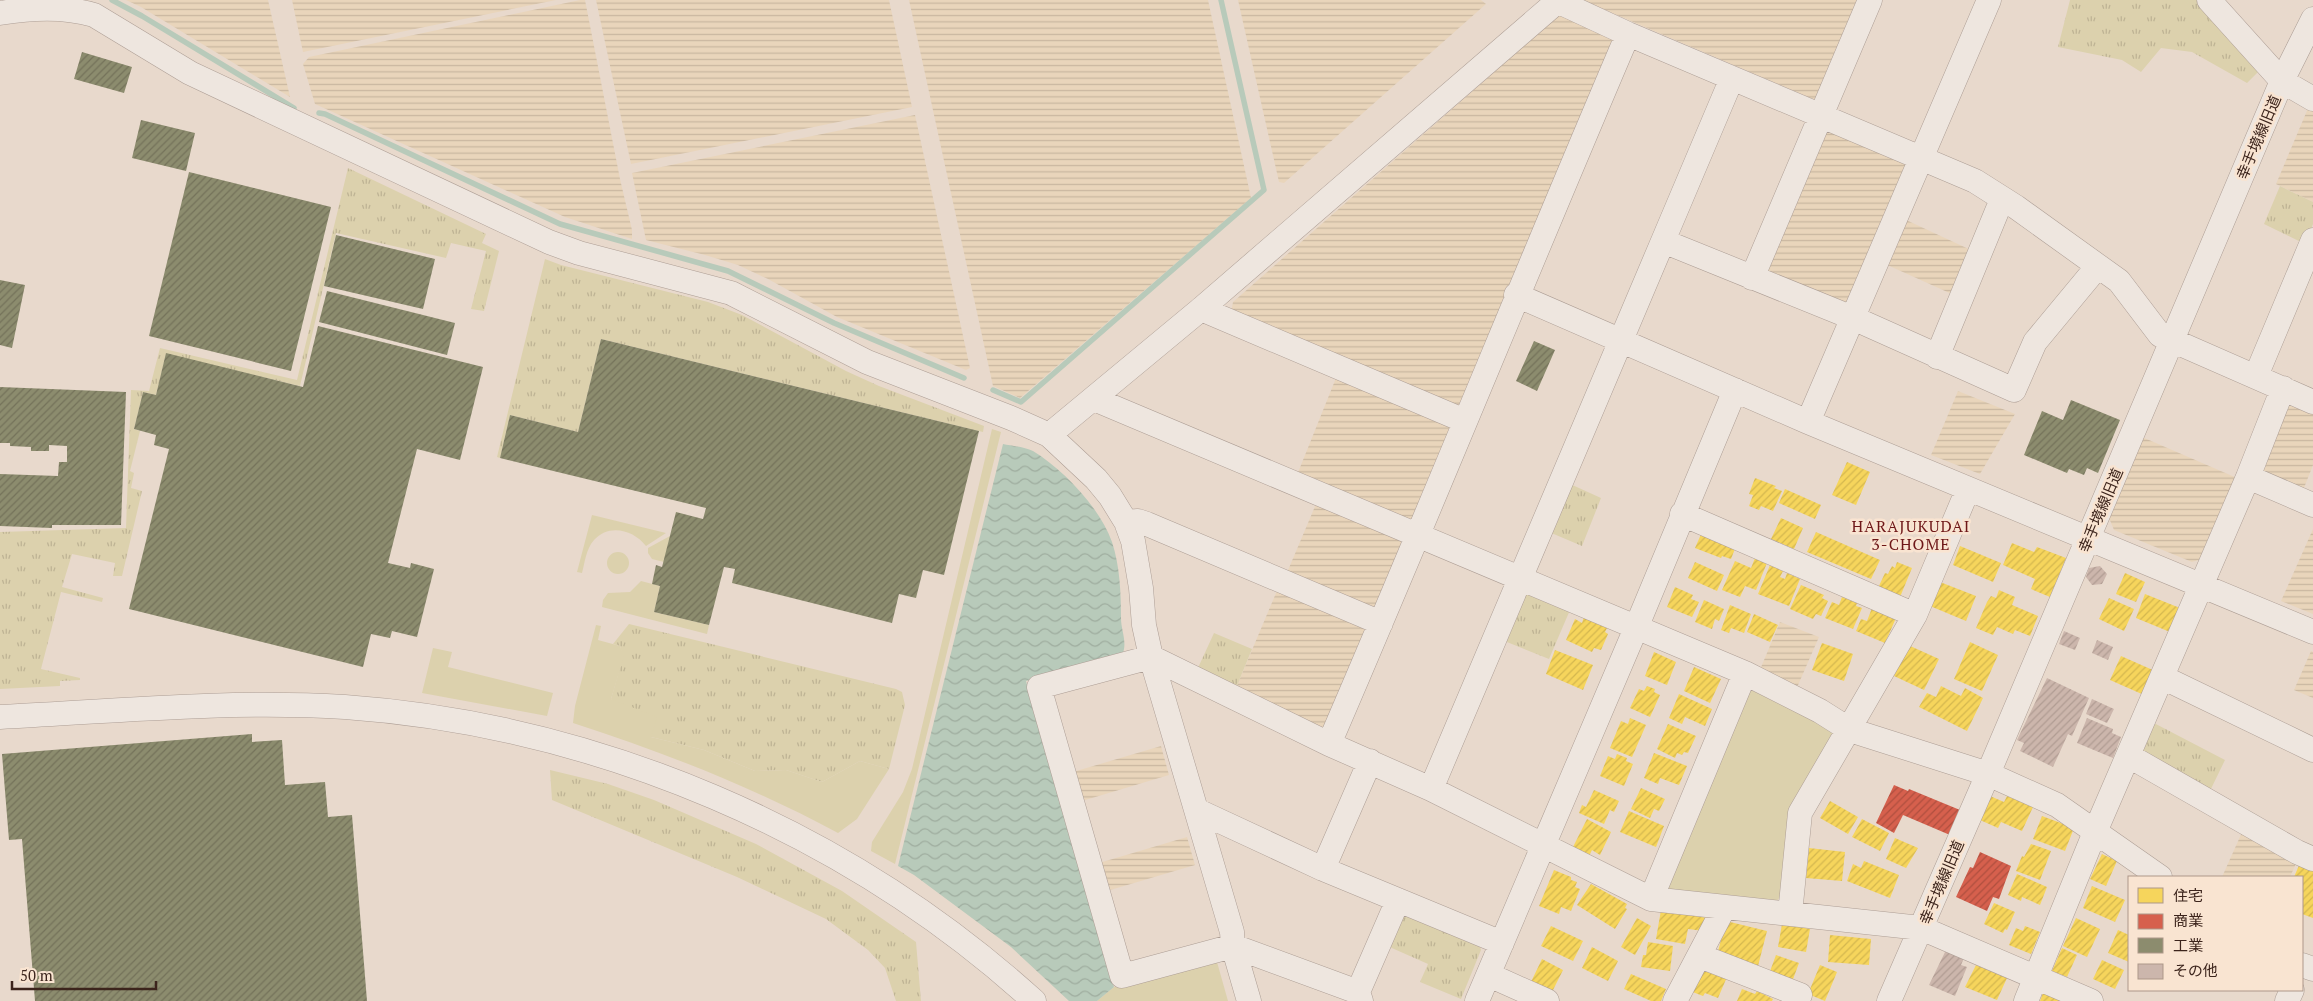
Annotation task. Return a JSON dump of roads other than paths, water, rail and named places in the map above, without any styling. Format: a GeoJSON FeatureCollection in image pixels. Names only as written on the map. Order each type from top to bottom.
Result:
{"type":"FeatureCollection","features":[{"type":"Feature","properties":{"kind":"street"},"geometry":{"type":"LineString","coordinates":[[1752,278],[1870,0]]}},
{"type":"Feature","properties":{"kind":"street"},"geometry":{"type":"LineString","coordinates":[[1808,422],[1989,0]]}},
{"type":"Feature","properties":{"kind":"street"},"geometry":{"type":"LineString","coordinates":[[2209,0],[2282,80],[2313,99]]}},
{"type":"Feature","properties":{"kind":"street"},"geometry":{"type":"LineString","coordinates":[[1049,435],[1201,309],[1558,1],[1628,34],[1922,157],[1975,182],[2016,207],[2119,281],[2160,336],[2313,402]]}},
{"type":"Feature","properties":{"kind":"street"},"geometry":{"type":"LineString","coordinates":[[0,13],[49,8],[94,15],[190,73],[549,242],[579,253],[731,293],[867,362],[1011,418],[1049,435],[1096,479],[1110,496],[1126,522],[1134,550],[1141,588],[1144,625],[1151,657],[1232,932],[1233,946],[1249,1001]]}},
{"type":"Feature","properties":{"kind":"street","name":"幸手境線旧道"},"geometry":{"type":"LineString","coordinates":[[1889,1001],[1988,774],[2282,80],[2313,19]]}},
{"type":"Feature","properties":{"kind":"street"},"geometry":{"type":"LineString","coordinates":[[1329,744],[1419,536],[1516,295],[1628,34]]}},
{"type":"Feature","properties":{"kind":"street"},"geometry":{"type":"LineString","coordinates":[[1430,789],[1623,340],[1732,78]]}},
{"type":"Feature","properties":{"kind":"street"},"geometry":{"type":"LineString","coordinates":[[1937,357],[2002,199]]}},
{"type":"Feature","properties":{"kind":"street"},"geometry":{"type":"LineString","coordinates":[[2256,376],[2313,240]]}},
{"type":"Feature","properties":{"kind":"street"},"geometry":{"type":"LineString","coordinates":[[1663,241],[1853,318],[2014,390],[2035,342],[2098,266]]}},
{"type":"Feature","properties":{"kind":"street"},"geometry":{"type":"LineString","coordinates":[[1516,295],[1808,422],[2313,632]]}},
{"type":"Feature","properties":{"kind":"street"},"geometry":{"type":"LineString","coordinates":[[1201,309],[1465,421]]}},
{"type":"Feature","properties":{"kind":"street"},"geometry":{"type":"LineString","coordinates":[[2026,1001],[2095,832],[2248,477],[2283,388]]}},
{"type":"Feature","properties":{"kind":"street"},"geometry":{"type":"LineString","coordinates":[[1477,1001],[1735,390]]}},
{"type":"Feature","properties":{"kind":"street"},"geometry":{"type":"LineString","coordinates":[[1094,399],[1745,673],[1820,711],[1850,730],[1988,774],[2057,805],[2159,876]]}},
{"type":"Feature","properties":{"kind":"street"},"geometry":{"type":"LineString","coordinates":[[2248,477],[2313,505]]}},
{"type":"Feature","properties":{"kind":"street"},"geometry":{"type":"LineString","coordinates":[[1790,914],[1800,813],[1850,730],[1915,615],[1968,489]]}},
{"type":"Feature","properties":{"kind":"street"},"geometry":{"type":"LineString","coordinates":[[1682,514],[1915,615]]}},
{"type":"Feature","properties":{"kind":"street"},"geometry":{"type":"LineString","coordinates":[[1126,522],[1138,521],[1147,524],[1381,623]]}},
{"type":"Feature","properties":{"kind":"street"},"geometry":{"type":"LineString","coordinates":[[1398,900],[1359,997],[1233,946],[1122,976],[1038,688],[1151,657],[1329,744],[1430,789],[1651,899],[1921,928],[2091,1001]]}},
{"type":"Feature","properties":{"kind":"street"},"geometry":{"type":"LineString","coordinates":[[1651,899],[1745,673]]}},
{"type":"Feature","properties":{"kind":"street"},"geometry":{"type":"LineString","coordinates":[[2162,677],[2313,750]]}},
{"type":"Feature","properties":{"kind":"street"},"geometry":{"type":"LineString","coordinates":[[0,717],[214,706],[343,707],[434,718],[568,745],[626,764],[725,801],[802,840],[858,871],[934,919],[976,950],[1034,1001]]}},
{"type":"Feature","properties":{"kind":"street"},"geometry":{"type":"LineString","coordinates":[[2129,756],[2297,852],[2313,859]]}},
{"type":"Feature","properties":{"kind":"street"},"geometry":{"type":"LineString","coordinates":[[1323,869],[1370,761]]}},
{"type":"Feature","properties":{"kind":"street"},"geometry":{"type":"LineString","coordinates":[[1196,810],[1323,869],[1502,943]]}},
{"type":"Feature","properties":{"kind":"street"},"geometry":{"type":"LineString","coordinates":[[1675,1001],[1724,908]]}},
{"type":"Feature","properties":{"kind":"street"},"geometry":{"type":"LineString","coordinates":[[1700,956],[1800,995],[1797,1001]]}},
{"type":"Feature","properties":{"kind":"street"},"geometry":{"type":"LineString","coordinates":[[1489,975],[1547,1001]]}},
{"type":"Feature","properties":{"kind":"water"},"geometry":{"type":"Polygon","coordinates":[[[1003,444],[1033,451],[1057,468],[1080,491],[1099,516],[1106,529],[1117,561],[1124,641],[1122,655],[1026,681],[1114,987],[1097,1001],[1069,1001],[1011,947],[914,875],[898,866],[1003,444]]]}},
{"type":"Feature","properties":{"kind":"waterway"},"geometry":{"type":"LineString","coordinates":[[112,0],[142,16],[294,108]]}},
{"type":"Feature","properties":{"kind":"waterway"},"geometry":{"type":"LineString","coordinates":[[993,390],[1021,402],[1264,190],[1221,0]]}},
{"type":"Feature","properties":{"kind":"waterway"},"geometry":{"type":"LineString","coordinates":[[319,113],[325,114],[560,224],[728,271],[834,323],[964,378]]}},
{"type":"Feature","properties":{"kind":"district","name":"HARAJUKUDAI 3-CHOME"},"geometry":{"type":"Point","coordinates":[1911,535]}}]}
